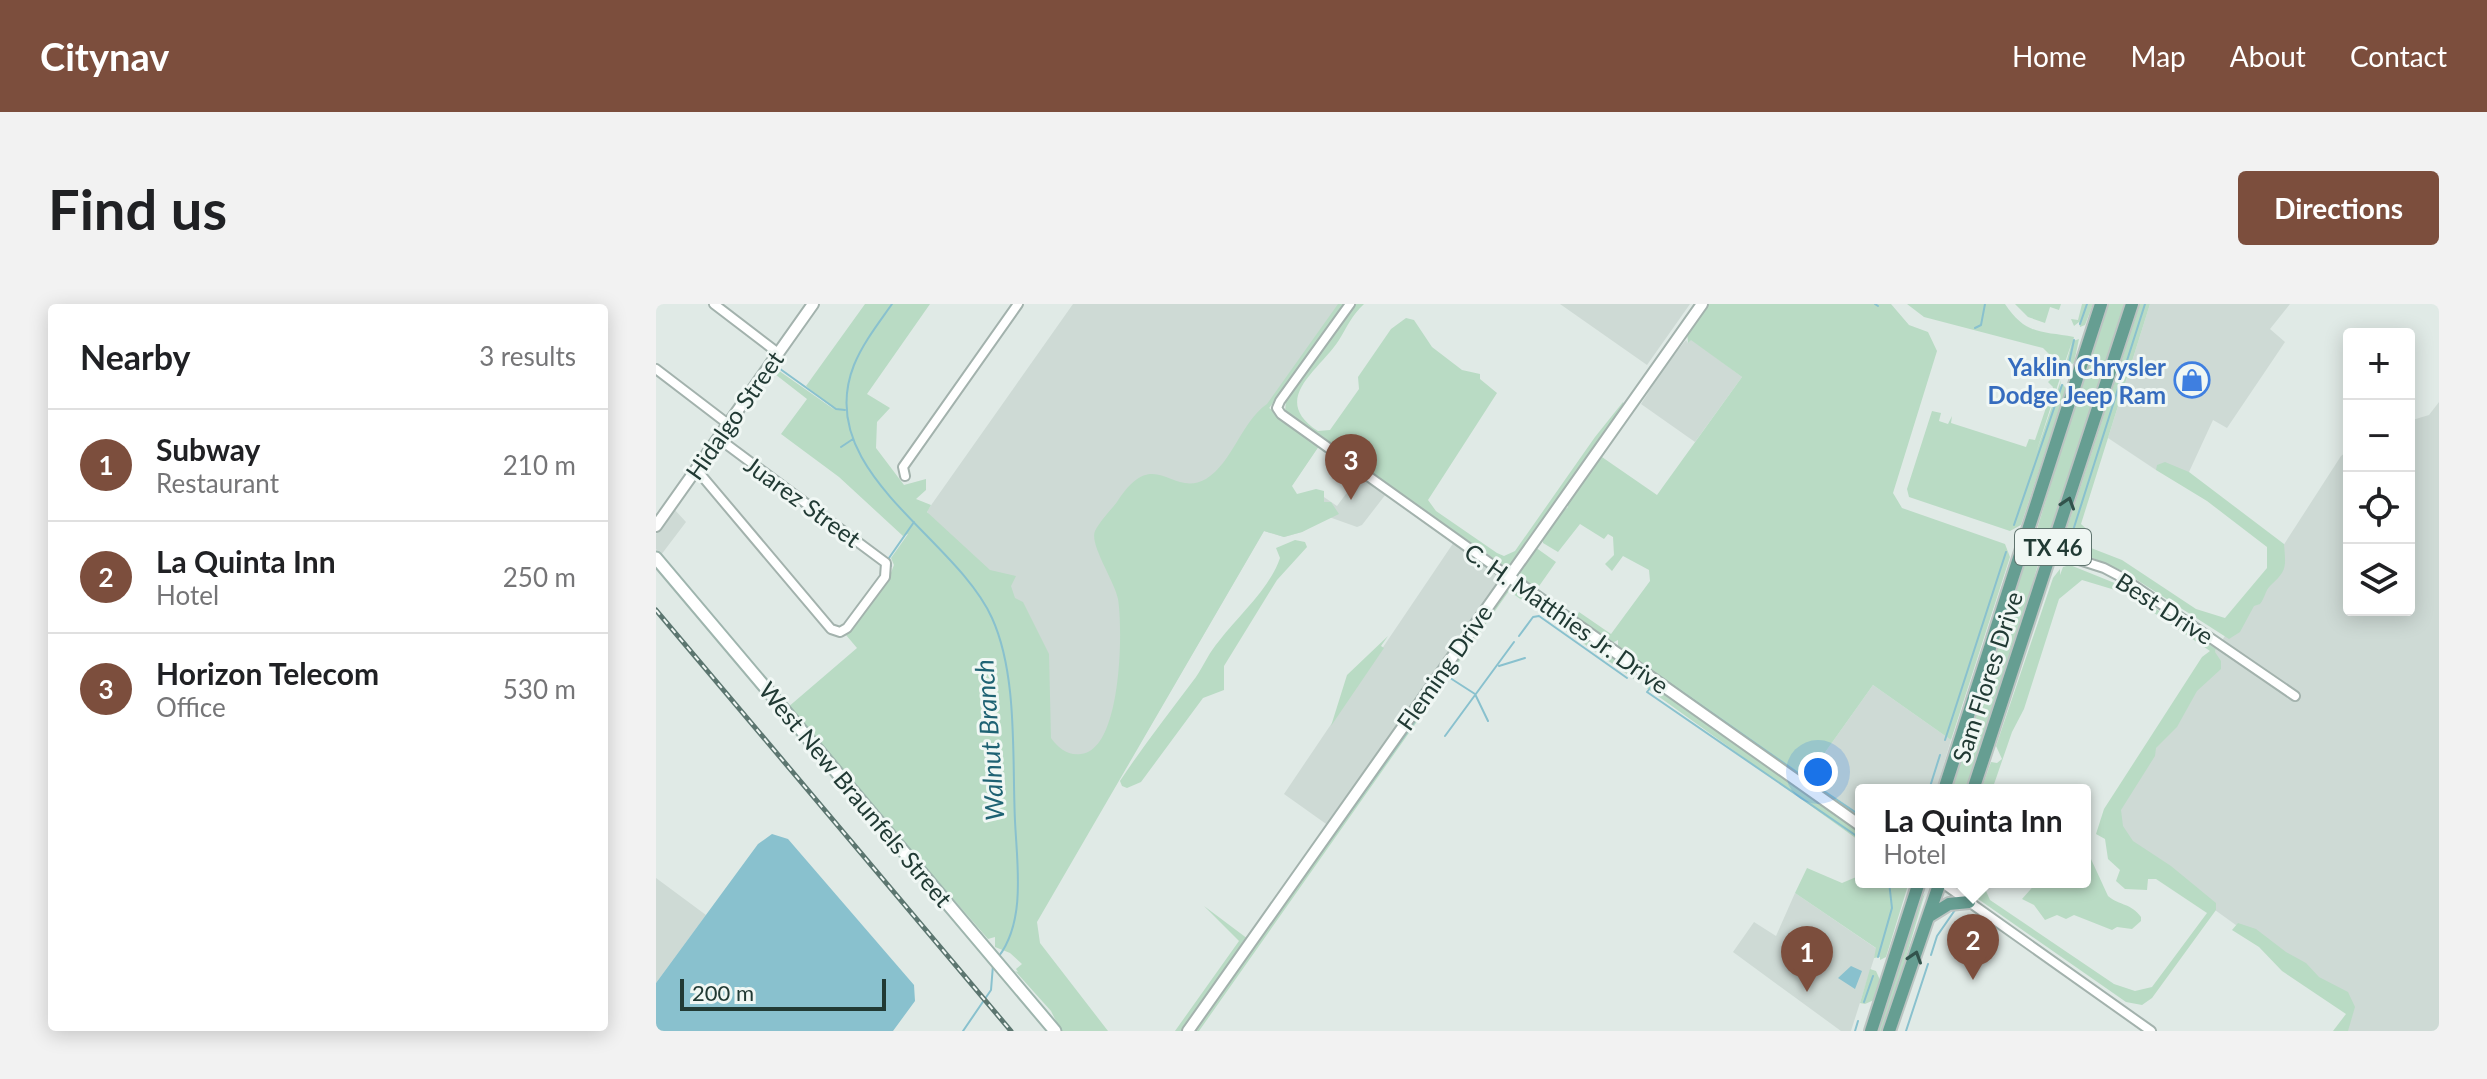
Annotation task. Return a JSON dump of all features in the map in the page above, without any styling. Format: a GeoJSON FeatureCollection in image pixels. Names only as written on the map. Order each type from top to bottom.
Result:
{"type":"FeatureCollection","features":[{"type":"Feature","properties":{"kind":"main road","name":"Sam Flores Drive"},"geometry":{"type":"LineString","coordinates":[[1946,784],[2101,304]]}},
{"type":"Feature","properties":{"kind":"main road","name":"Sam Flores Drive"},"geometry":{"type":"LineString","coordinates":[[1975,784],[2132,304]]}},
{"type":"Feature","properties":{"kind":"main road","name":"West New Braunfels Street"},"geometry":{"type":"LineString","coordinates":[[656,558],[1055,1031]]}},
{"type":"Feature","properties":{"kind":"main road"},"geometry":{"type":"LineString","coordinates":[[1871,1031],[1917,888]]}},
{"type":"Feature","properties":{"kind":"main road"},"geometry":{"type":"LineString","coordinates":[[1889,1031],[1938,888]]}},
{"type":"Feature","properties":{"kind":"main road"},"geometry":{"type":"LineString","coordinates":[[1928,917],[1949,904],[1969,902]]}},
{"type":"Feature","properties":{"kind":"street"},"geometry":{"type":"LineString","coordinates":[[714,304],[778,353]]}},
{"type":"Feature","properties":{"kind":"street","name":"Hidalgo Street"},"geometry":{"type":"LineString","coordinates":[[656,526],[813,304]]}},
{"type":"Feature","properties":{"kind":"street"},"geometry":{"type":"LineString","coordinates":[[905,476],[905,465],[1018,304]]}},
{"type":"Feature","properties":{"kind":"street","name":"C. H. Matthies Jr. Drive"},"geometry":{"type":"LineString","coordinates":[[1350,304],[1277,408],[1283,417],[1855,822]]}},
{"type":"Feature","properties":{"kind":"street","name":"Fleming Drive"},"geometry":{"type":"LineString","coordinates":[[1188,1031],[1702,304]]}},
{"type":"Feature","properties":{"kind":"street"},"geometry":{"type":"LineString","coordinates":[[656,369],[728,424]]}},
{"type":"Feature","properties":{"kind":"street","name":"Juarez Street"},"geometry":{"type":"LineString","coordinates":[[696,469],[827,625],[837,632],[850,625],[885,577],[887,566],[880,557],[718,438]]}},
{"type":"Feature","properties":{"kind":"street","name":"Best Drive"},"geometry":{"type":"LineString","coordinates":[[2023,542],[2104,568],[2135,585],[2295,696]]}},
{"type":"Feature","properties":{"kind":"street"},"geometry":{"type":"LineString","coordinates":[[1949,888],[2151,1031]]}},
{"type":"Feature","properties":{"kind":"shaded area"},"geometry":{"type":"Polygon","coordinates":[[[1073,304],[1346,304],[1269,408],[1319,446],[1288,491],[1311,508],[1321,495],[1337,506],[1360,475],[1386,494],[1362,525],[1357,527],[1329,517],[1302,532],[1284,537],[1264,531],[1113,790],[1043,750],[927,511],[1073,304]]]}},
{"type":"Feature","properties":{"kind":"shaded area"},"geometry":{"type":"Polygon","coordinates":[[[1560,304],[1690,304],[1647,365],[1560,304]]]}},
{"type":"Feature","properties":{"kind":"shaded area","name":"Yaklin Chrysler Dodge Jeep Ram"},"geometry":{"type":"Polygon","coordinates":[[[2150,304],[2290,304],[2270,329],[2285,342],[2227,428],[2213,420],[2189,472],[2156,470],[2108,438],[2150,304]]]}},
{"type":"Feature","properties":{"kind":"shaded area"},"geometry":{"type":"Polygon","coordinates":[[[1691,339],[1742,377],[1695,442],[1641,404],[1663,369],[1686,340],[1688,343],[1691,339]]]}},
{"type":"Feature","properties":{"kind":"shaded area"},"geometry":{"type":"Polygon","coordinates":[[[2439,402],[2439,1031],[2340,1031],[2354,1010],[2101,828],[2343,454],[2343,616],[2415,616],[2415,419],[2429,415],[2439,402]]]}},
{"type":"Feature","properties":{"kind":"shaded area"},"geometry":{"type":"Polygon","coordinates":[[[674,509],[686,522],[661,555],[656,549],[656,534],[674,509]]]}},
{"type":"Feature","properties":{"kind":"shaded area"},"geometry":{"type":"Polygon","coordinates":[[[1454,542],[1501,577],[1501,581],[1329,826],[1284,794],[1454,542]]]}},
{"type":"Feature","properties":{"kind":"shaded area"},"geometry":{"type":"Polygon","coordinates":[[[1873,685],[1951,740],[1938,784],[1855,784],[1855,817],[1804,782],[1873,685]]]}},
{"type":"Feature","properties":{"kind":"shaded area"},"geometry":{"type":"Polygon","coordinates":[[[656,878],[706,915],[656,983],[656,878]]]}},
{"type":"Feature","properties":{"kind":"shaded area"},"geometry":{"type":"Polygon","coordinates":[[[1795,893],[1877,949],[1851,1031],[1841,1031],[1733,952],[1754,922],[1776,936],[1795,893]]]}},
{"type":"Feature","properties":{"kind":"green space"},"geometry":{"type":"Polygon","coordinates":[[[865,304],[930,304],[867,394],[890,408],[877,422],[876,448],[904,485],[926,479],[926,490],[916,499],[931,505],[927,512],[990,570],[1016,576],[1011,586],[1015,598],[1023,602],[1049,654],[1051,738],[1064,750],[1081,754],[1095,747],[1105,732],[1117,686],[1119,660],[1118,599],[1096,545],[1094,537],[1097,527],[1130,485],[1142,476],[1153,474],[1194,483],[1215,472],[1338,304],[1346,304],[1269,408],[1319,446],[1292,486],[1297,494],[1316,489],[1324,491],[1324,502],[1331,502],[1339,514],[1284,537],[1264,531],[1037,922],[1040,943],[1108,1031],[1061,1031],[1051,1011],[1015,971],[1018,972],[1016,969],[1022,964],[1010,953],[995,947],[995,937],[988,939],[787,708],[857,648],[846,635],[888,580],[894,565],[891,558],[908,534],[903,536],[839,477],[781,434],[807,399],[771,371],[775,368],[835,410],[806,386],[865,304]]]}},
{"type":"Feature","properties":{"kind":"green space"},"geometry":{"type":"Polygon","coordinates":[[[1355,304],[1364,304],[1298,396],[1298,408],[1304,419],[1318,431],[1330,430],[1359,389],[1358,377],[1391,329],[1406,318],[1414,320],[1432,347],[1462,370],[1480,374],[1480,379],[1497,393],[1428,500],[1436,511],[1504,556],[1515,551],[1623,402],[1625,407],[1511,565],[1503,565],[1285,413],[1286,399],[1355,304]]]}},
{"type":"Feature","properties":{"kind":"green space"},"geometry":{"type":"Polygon","coordinates":[[[1707,304],[1891,304],[1909,325],[1928,332],[1937,351],[1893,493],[1902,508],[2005,544],[2010,557],[1951,740],[1873,685],[1804,782],[1618,648],[1618,640],[1610,644],[1576,618],[1579,612],[1611,634],[1650,581],[1649,570],[1623,556],[1612,571],[1605,564],[1614,555],[1613,537],[1608,534],[1604,539],[1580,524],[1558,552],[1543,543],[1543,537],[1560,508],[1563,511],[1568,507],[1566,500],[1599,455],[1657,495],[1742,377],[1691,340],[1688,343],[1687,332],[1707,304]]]}},
{"type":"Feature","properties":{"kind":"green space"},"geometry":{"type":"Polygon","coordinates":[[[1907,304],[2005,304],[2028,327],[2074,337],[2073,341],[2079,339],[2074,363],[2070,365],[2069,361],[2065,367],[2072,342],[2063,368],[2043,348],[1924,317],[1907,304]]]}},
{"type":"Feature","properties":{"kind":"green space"},"geometry":{"type":"Polygon","coordinates":[[[2015,304],[2061,304],[2059,310],[2050,307],[2045,323],[2028,317],[2015,304]]]}},
{"type":"Feature","properties":{"kind":"green space"},"geometry":{"type":"Polygon","coordinates":[[[2082,304],[2093,304],[2085,325],[2080,327],[2079,322],[2074,326],[2071,319],[2078,320],[2082,304]]]}},
{"type":"Feature","properties":{"kind":"green space"},"geometry":{"type":"Polygon","coordinates":[[[2106,304],[2124,304],[2051,534],[2044,538],[2037,534],[2038,526],[2106,304]]]}},
{"type":"Feature","properties":{"kind":"green space"},"geometry":{"type":"Polygon","coordinates":[[[2140,304],[2150,304],[2081,524],[2092,534],[2091,548],[2122,560],[2196,609],[2225,618],[2267,568],[2267,547],[2207,501],[2156,470],[2157,465],[2165,462],[2189,472],[2284,544],[2285,564],[2282,572],[2268,588],[2260,604],[2254,606],[2240,632],[2229,639],[2123,571],[2074,550],[2069,546],[2072,537],[2067,542],[2067,528],[2140,304]]]}},
{"type":"Feature","properties":{"kind":"green space"},"geometry":{"type":"Polygon","coordinates":[[[2053,377],[2060,378],[2036,453],[2061,380],[2060,387],[2063,384],[2066,389],[2021,525],[2010,531],[1909,497],[1907,489],[1932,411],[1941,413],[1939,421],[1948,424],[1952,416],[1951,423],[2026,447],[2029,439],[2035,440],[2053,387],[2048,382],[2053,377]]]}},
{"type":"Feature","properties":{"kind":"green space"},"geometry":{"type":"Polygon","coordinates":[[[1295,540],[1305,542],[1307,547],[1277,580],[1224,666],[1224,690],[1203,698],[1141,782],[1127,788],[1122,786],[1120,781],[1213,649],[1269,580],[1280,558],[1276,548],[1295,540]]]}},
{"type":"Feature","properties":{"kind":"green space"},"geometry":{"type":"Polygon","coordinates":[[[1535,547],[1556,562],[1537,589],[1520,576],[1520,568],[1535,547]]]}},
{"type":"Feature","properties":{"kind":"green space"},"geometry":{"type":"Polygon","coordinates":[[[2029,556],[2036,559],[2038,564],[2017,640],[1969,784],[1952,784],[2020,571],[2029,556]]]}},
{"type":"Feature","properties":{"kind":"green space"},"geometry":{"type":"Polygon","coordinates":[[[2070,565],[2122,586],[2216,649],[2221,661],[2221,669],[2197,691],[2177,727],[2156,748],[2155,756],[2121,810],[2123,826],[2133,841],[2171,866],[2216,903],[2216,910],[2152,998],[2142,1005],[2126,1002],[1971,894],[1974,888],[1985,888],[1990,900],[2114,984],[2135,991],[2152,987],[2207,913],[2156,879],[2148,879],[2147,890],[2125,889],[2116,881],[2120,870],[2108,859],[2105,839],[2096,834],[2104,809],[2202,657],[2210,651],[2125,593],[2082,580],[2059,599],[2024,709],[2012,732],[1994,784],[1983,784],[1991,762],[1997,763],[2002,759],[1996,746],[2053,578],[2060,569],[2060,575],[2063,567],[2070,565]]]}},
{"type":"Feature","properties":{"kind":"green space"},"geometry":{"type":"Polygon","coordinates":[[[1512,585],[1635,671],[1634,679],[1509,591],[1199,1031],[1192,1031],[1506,586],[1512,585]]]}},
{"type":"Feature","properties":{"kind":"green space"},"geometry":{"type":"Polygon","coordinates":[[[1388,636],[1381,646],[1384,648],[1331,726],[1347,675],[1388,636]]]}},
{"type":"Feature","properties":{"kind":"green space"},"geometry":{"type":"Polygon","coordinates":[[[1651,683],[1855,825],[1855,838],[1644,686],[1651,683]]]}},
{"type":"Feature","properties":{"kind":"green space"},"geometry":{"type":"Polygon","coordinates":[[[2091,859],[2108,896],[2133,909],[2141,921],[2132,929],[2117,927],[2112,930],[2074,915],[2066,919],[2057,915],[2045,920],[2034,905],[2022,899],[2032,888],[2091,888],[2091,859]]]}},
{"type":"Feature","properties":{"kind":"green space"},"geometry":{"type":"Polygon","coordinates":[[[1807,868],[1842,883],[1855,878],[1855,888],[1907,888],[1886,957],[1880,960],[1880,957],[1874,958],[1876,948],[1795,893],[1807,868]]]}},
{"type":"Feature","properties":{"kind":"green space"},"geometry":{"type":"Polygon","coordinates":[[[1925,893],[1884,1031],[1876,1031],[1912,915],[1925,893]]]}},
{"type":"Feature","properties":{"kind":"green space"},"geometry":{"type":"Polygon","coordinates":[[[1204,906],[1248,939],[1184,1031],[1175,1031],[1239,941],[1204,906]]]}},
{"type":"Feature","properties":{"kind":"green space"},"geometry":{"type":"Polygon","coordinates":[[[2238,923],[2256,929],[2306,963],[2319,977],[2348,992],[2355,1007],[2348,1031],[2333,1031],[2346,1014],[2282,971],[2259,947],[2232,930],[2238,923]]]}},
{"type":"Feature","properties":{"kind":"green space"},"geometry":{"type":"Polygon","coordinates":[[[1870,969],[1876,971],[1880,980],[1874,1000],[1860,1003],[1870,969]]]}},
{"type":"Feature","properties":{"kind":"water"},"geometry":{"type":"Polygon","coordinates":[[[772,834],[788,839],[914,985],[915,1001],[893,1031],[656,1031],[656,983],[758,844],[772,834]]]}},
{"type":"Feature","properties":{"kind":"water"},"geometry":{"type":"Polygon","coordinates":[[[1851,966],[1862,971],[1855,989],[1838,978],[1851,966]]]}},
{"type":"Feature","properties":{"kind":"waterway","name":"Walnut Branch"},"geometry":{"type":"LineString","coordinates":[[892,304],[854,365],[846,403],[853,438],[869,470],[974,588],[992,618],[1000,641],[1012,717],[1018,891],[1013,926],[999,956]]}},
{"type":"Feature","properties":{"kind":"waterway"},"geometry":{"type":"LineString","coordinates":[[1975,328],[1981,325],[1985,304]]}},
{"type":"Feature","properties":{"kind":"waterway"},"geometry":{"type":"LineString","coordinates":[[2080,324],[2087,304]]}},
{"type":"Feature","properties":{"kind":"waterway"},"geometry":{"type":"LineString","coordinates":[[2070,540],[2145,304]]}},
{"type":"Feature","properties":{"kind":"waterway"},"geometry":{"type":"LineString","coordinates":[[2069,363],[2074,340]]}},
{"type":"Feature","properties":{"kind":"waterway"},"geometry":{"type":"LineString","coordinates":[[776,366],[836,409],[845,410]]}},
{"type":"Feature","properties":{"kind":"waterway"},"geometry":{"type":"LineString","coordinates":[[2014,525],[2062,385]]}},
{"type":"Feature","properties":{"kind":"waterway"},"geometry":{"type":"LineString","coordinates":[[841,447],[853,439]]}},
{"type":"Feature","properties":{"kind":"waterway"},"geometry":{"type":"LineString","coordinates":[[773,485],[819,519]]}},
{"type":"Feature","properties":{"kind":"waterway"},"geometry":{"type":"LineString","coordinates":[[891,566],[889,558],[914,522]]}},
{"type":"Feature","properties":{"kind":"waterway"},"geometry":{"type":"LineString","coordinates":[[1945,740],[2006,552]]}},
{"type":"Feature","properties":{"kind":"waterway"},"geometry":{"type":"LineString","coordinates":[[1519,636],[1533,617],[1539,616],[1627,678]]}},
{"type":"Feature","properties":{"kind":"waterway"},"geometry":{"type":"LineString","coordinates":[[1445,736],[1514,642]]}},
{"type":"Feature","properties":{"kind":"waterway"},"geometry":{"type":"LineString","coordinates":[[1499,666],[1525,658]]}},
{"type":"Feature","properties":{"kind":"waterway"},"geometry":{"type":"LineString","coordinates":[[1194,1031],[1447,676],[1475,694],[1488,721]]}},
{"type":"Feature","properties":{"kind":"waterway"},"geometry":{"type":"LineString","coordinates":[[1659,676],[1811,782]]}},
{"type":"Feature","properties":{"kind":"waterway"},"geometry":{"type":"LineString","coordinates":[[1651,687],[1647,692],[1855,835]]}},
{"type":"Feature","properties":{"kind":"waterway"},"geometry":{"type":"LineString","coordinates":[[1931,784],[1940,755]]}},
{"type":"Feature","properties":{"kind":"waterway"},"geometry":{"type":"LineString","coordinates":[[1821,789],[1855,812]]}},
{"type":"Feature","properties":{"kind":"waterway"},"geometry":{"type":"LineString","coordinates":[[1878,957],[1892,908],[1890,888]]}},
{"type":"Feature","properties":{"kind":"waterway"},"geometry":{"type":"LineString","coordinates":[[1969,888],[1969,892]]}},
{"type":"Feature","properties":{"kind":"waterway"},"geometry":{"type":"LineString","coordinates":[[1931,955],[1937,936],[1955,910]]}},
{"type":"Feature","properties":{"kind":"waterway"},"geometry":{"type":"LineString","coordinates":[[1906,1031],[1928,964]]}},
{"type":"Feature","properties":{"kind":"waterway","name":"Walnut Branch"},"geometry":{"type":"LineString","coordinates":[[963,1031],[991,990],[993,965]]}},
{"type":"Feature","properties":{"kind":"waterway"},"geometry":{"type":"LineString","coordinates":[[1864,1002],[1873,976]]}},
{"type":"Feature","properties":{"kind":"waterway"},"geometry":{"type":"LineString","coordinates":[[1855,1031],[1858,1021]]}},
{"type":"Feature","properties":{"kind":"railway"},"geometry":{"type":"LineString","coordinates":[[656,610],[1011,1031]]}},
{"type":"Feature","properties":{"kind":"place","name":"Yaklin Chrysler Dodge Jeep Ram"},"geometry":{"type":"Point","coordinates":[2192,380]}},
{"type":"Feature","properties":{"kind":"place","name":"Horizon Telecom"},"geometry":{"type":"Point","coordinates":[1351,500]}},
{"type":"Feature","properties":{"kind":"place","name":"La Quinta Inn"},"geometry":{"type":"Point","coordinates":[1973,980]}},
{"type":"Feature","properties":{"kind":"place","name":"Subway"},"geometry":{"type":"Point","coordinates":[1807,992]}}]}
